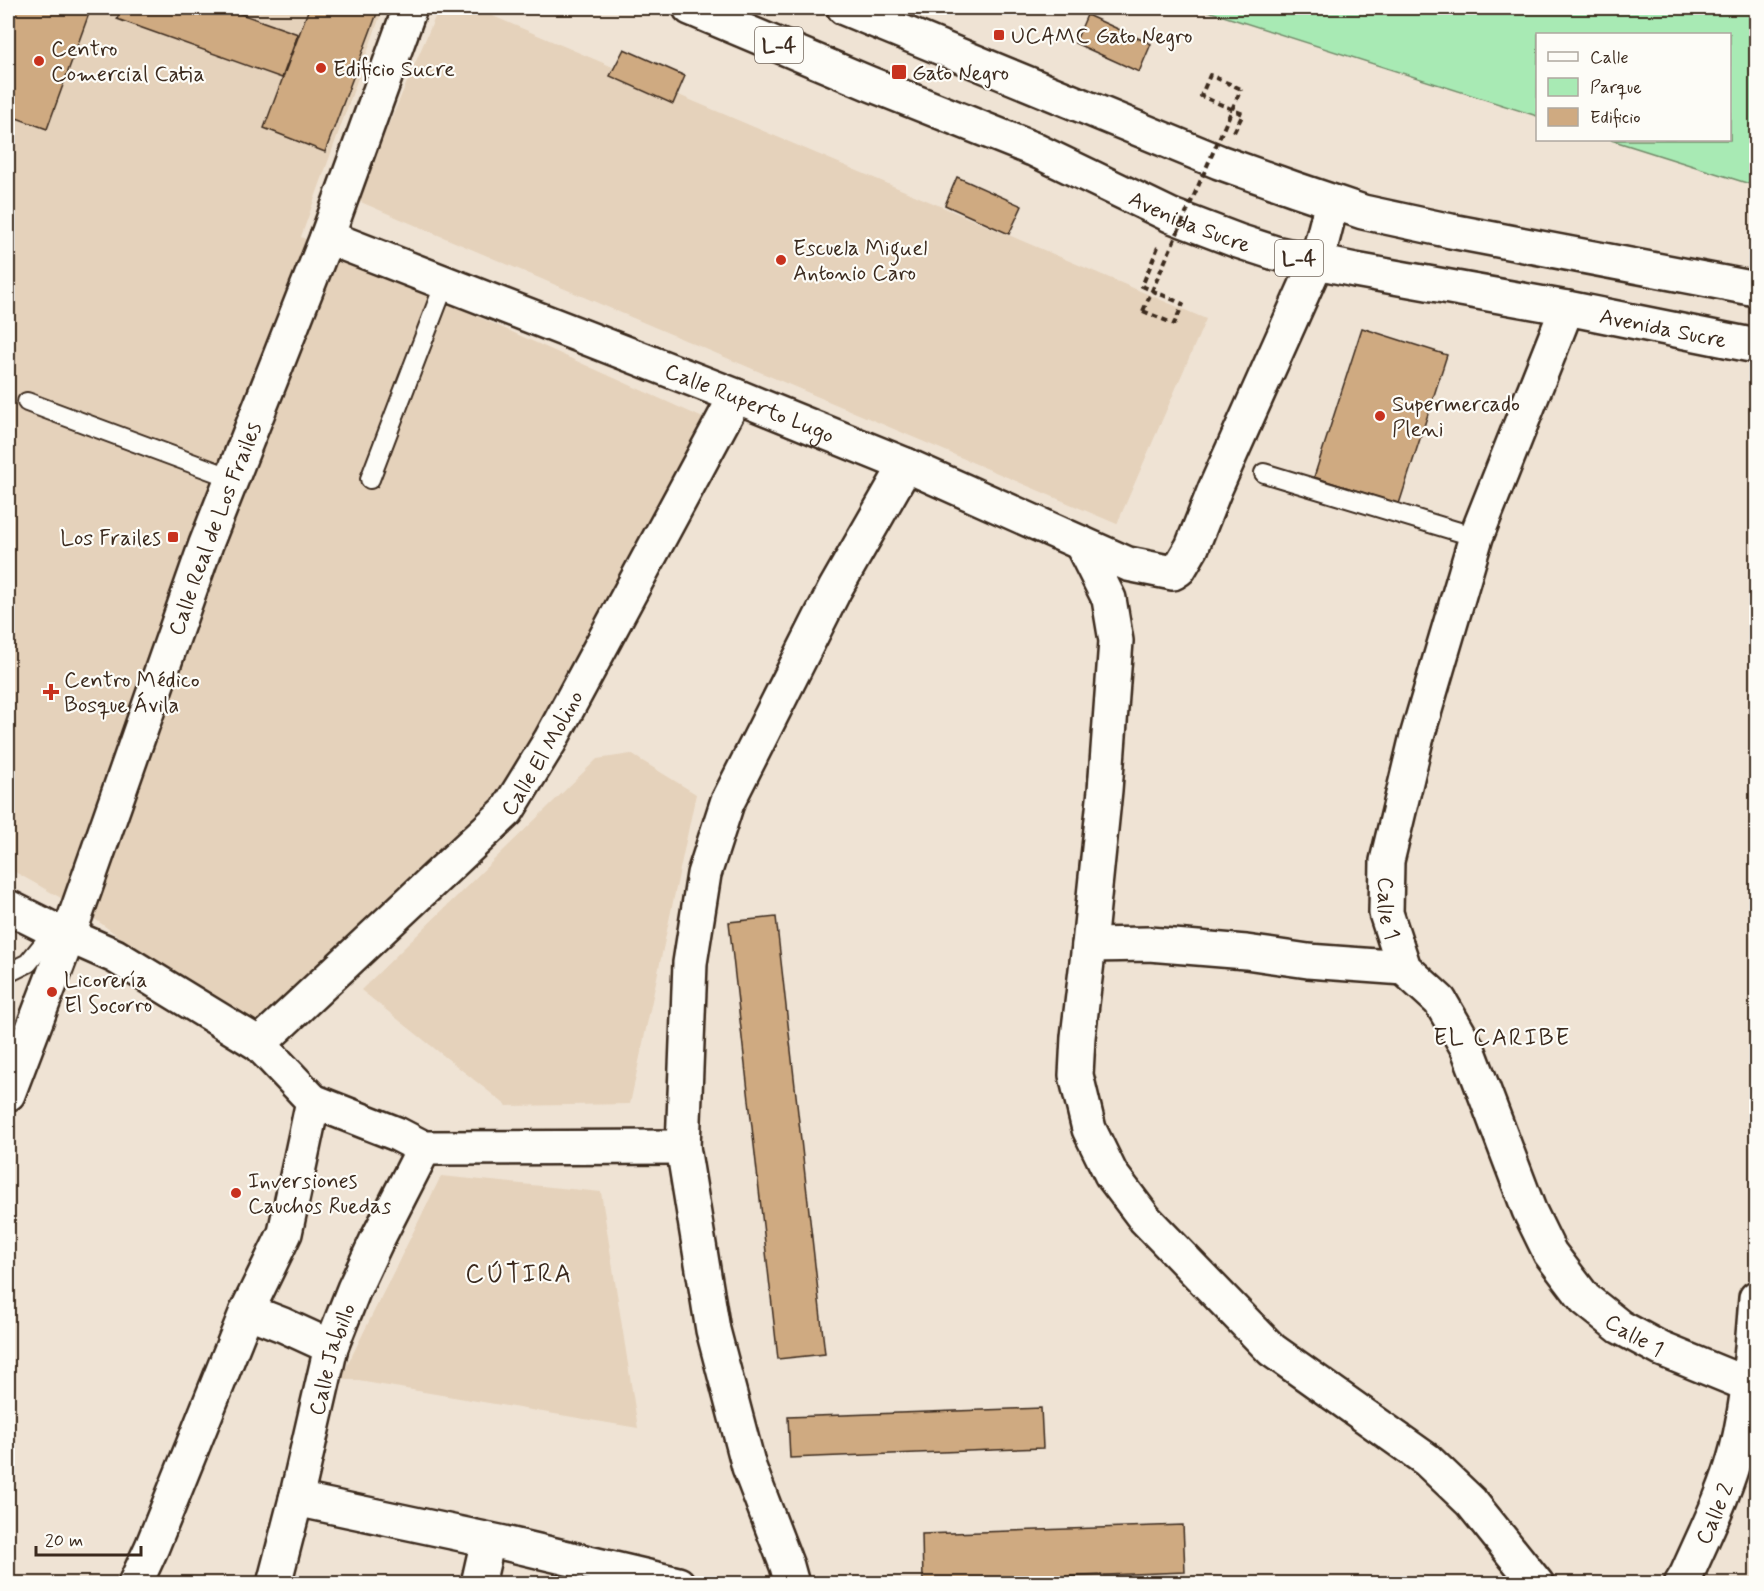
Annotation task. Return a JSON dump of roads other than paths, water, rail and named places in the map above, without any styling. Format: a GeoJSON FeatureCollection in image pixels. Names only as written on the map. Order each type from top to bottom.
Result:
{"type":"FeatureCollection","features":[{"type":"Feature","properties":{"kind":"street","name":"Calle Real de Los Frailes"},"geometry":{"type":"LineString","coordinates":[[8,1094],[61,934],[202,555],[327,237],[410,8]]}},
{"type":"Feature","properties":{"kind":"street","name":"Avenida Sucre"},"geometry":{"type":"LineString","coordinates":[[690,8],[1033,149],[1172,216],[1216,234],[1275,253],[1756,346]]}},
{"type":"Feature","properties":{"kind":"street"},"geometry":{"type":"LineString","coordinates":[[844,8],[1220,162],[1363,212],[1756,289]]}},
{"type":"Feature","properties":{"kind":"street"},"geometry":{"type":"LineString","coordinates":[[1317,261],[1332,202]]}},
{"type":"Feature","properties":{"kind":"street","name":"Calle Ruperto Lugo"},"geometry":{"type":"LineString","coordinates":[[327,237],[736,396],[906,465],[1128,564],[1170,573],[1179,569],[1186,560],[1215,489],[1317,261]]}},
{"type":"Feature","properties":{"kind":"street","name":"Calle 1"},"geometry":{"type":"LineString","coordinates":[[1567,308],[1476,537],[1416,740],[1387,861],[1386,913],[1404,968],[1440,1000],[1468,1049],[1529,1210],[1550,1253],[1585,1299],[1620,1327],[1661,1349],[1749,1385]]}},
{"type":"Feature","properties":{"kind":"street","name":"Calle El Molino"},"geometry":{"type":"LineString","coordinates":[[259,1044],[507,811],[550,741],[736,396]]}},
{"type":"Feature","properties":{"kind":"street"},"geometry":{"type":"LineString","coordinates":[[792,1584],[749,1467],[713,1330],[683,1147],[690,963],[704,874],[727,803],[835,589],[906,465]]}},
{"type":"Feature","properties":{"kind":"street"},"geometry":{"type":"LineString","coordinates":[[1081,543],[1109,599],[1116,641],[1105,790],[1078,1037],[1076,1075],[1089,1129],[1111,1174],[1144,1220],[1272,1350],[1427,1461],[1471,1502],[1537,1584]]}},
{"type":"Feature","properties":{"kind":"street"},"geometry":{"type":"LineString","coordinates":[[8,907],[61,934],[116,956],[259,1044],[313,1101],[397,1134],[424,1148],[683,1147]]}},
{"type":"Feature","properties":{"kind":"street"},"geometry":{"type":"LineString","coordinates":[[1089,945],[1149,944],[1246,952],[1308,961],[1404,968]]}},
{"type":"Feature","properties":{"kind":"street"},"geometry":{"type":"LineString","coordinates":[[135,1584],[247,1311],[285,1233],[313,1101]]}},
{"type":"Feature","properties":{"kind":"street","name":"Calle Jabillo"},"geometry":{"type":"LineString","coordinates":[[274,1584],[331,1347],[354,1289],[424,1148]]}},
{"type":"Feature","properties":{"kind":"street","name":"Calle 2"},"geometry":{"type":"LineString","coordinates":[[1681,1584],[1722,1494],[1737,1450],[1749,1385],[1756,1298]]}},
{"type":"Feature","properties":{"kind":"street"},"geometry":{"type":"LineString","coordinates":[[247,1311],[331,1347]]}},
{"type":"Feature","properties":{"kind":"street"},"geometry":{"type":"LineString","coordinates":[[296,1499],[678,1584]]}},
{"type":"Feature","properties":{"kind":"street"},"geometry":{"type":"LineString","coordinates":[[478,1584],[488,1540]]}},
{"type":"Feature","properties":{"kind":"lane"},"geometry":{"type":"LineString","coordinates":[[370,479],[445,283]]}},
{"type":"Feature","properties":{"kind":"lane"},"geometry":{"type":"LineString","coordinates":[[27,402],[232,478]]}},
{"type":"Feature","properties":{"kind":"lane"},"geometry":{"type":"LineString","coordinates":[[1264,473],[1476,537]]}},
{"type":"Feature","properties":{"kind":"lane"},"geometry":{"type":"LineString","coordinates":[[8,973],[28,963],[61,934]]}},
{"type":"Feature","properties":{"kind":"place","name":"UCAMC Gato Negro"},"geometry":{"type":"Point","coordinates":[999,35]}},
{"type":"Feature","properties":{"kind":"place","name":"Centro Comercial Catia"},"geometry":{"type":"Point","coordinates":[39,61]}},
{"type":"Feature","properties":{"kind":"place","name":"Edificio Sucre"},"geometry":{"type":"Point","coordinates":[321,68]}},
{"type":"Feature","properties":{"kind":"place","name":"Gato Negro"},"geometry":{"type":"Point","coordinates":[899,72]}},
{"type":"Feature","properties":{"kind":"place","name":"Escuela Miguel Antonio Caro"},"geometry":{"type":"Point","coordinates":[781,260]}},
{"type":"Feature","properties":{"kind":"place","name":"Supermercado Pleni"},"geometry":{"type":"Point","coordinates":[1380,416]}},
{"type":"Feature","properties":{"kind":"place","name":"Los Frailes"},"geometry":{"type":"Point","coordinates":[173,537]}},
{"type":"Feature","properties":{"kind":"place","name":"Centro Médico Bosque Ávila"},"geometry":{"type":"Point","coordinates":[51,692]}},
{"type":"Feature","properties":{"kind":"place","name":"Licorería El Socorro"},"geometry":{"type":"Point","coordinates":[52,992]}},
{"type":"Feature","properties":{"kind":"place","name":"Inversiones Cauchos Ruedas"},"geometry":{"type":"Point","coordinates":[236,1193]}},
{"type":"Feature","properties":{"kind":"district","name":"EL CARIBE"},"geometry":{"type":"Point","coordinates":[1502,1037]}},
{"type":"Feature","properties":{"kind":"district","name":"CÚTIRA"},"geometry":{"type":"Point","coordinates":[519,1273]}}]}
